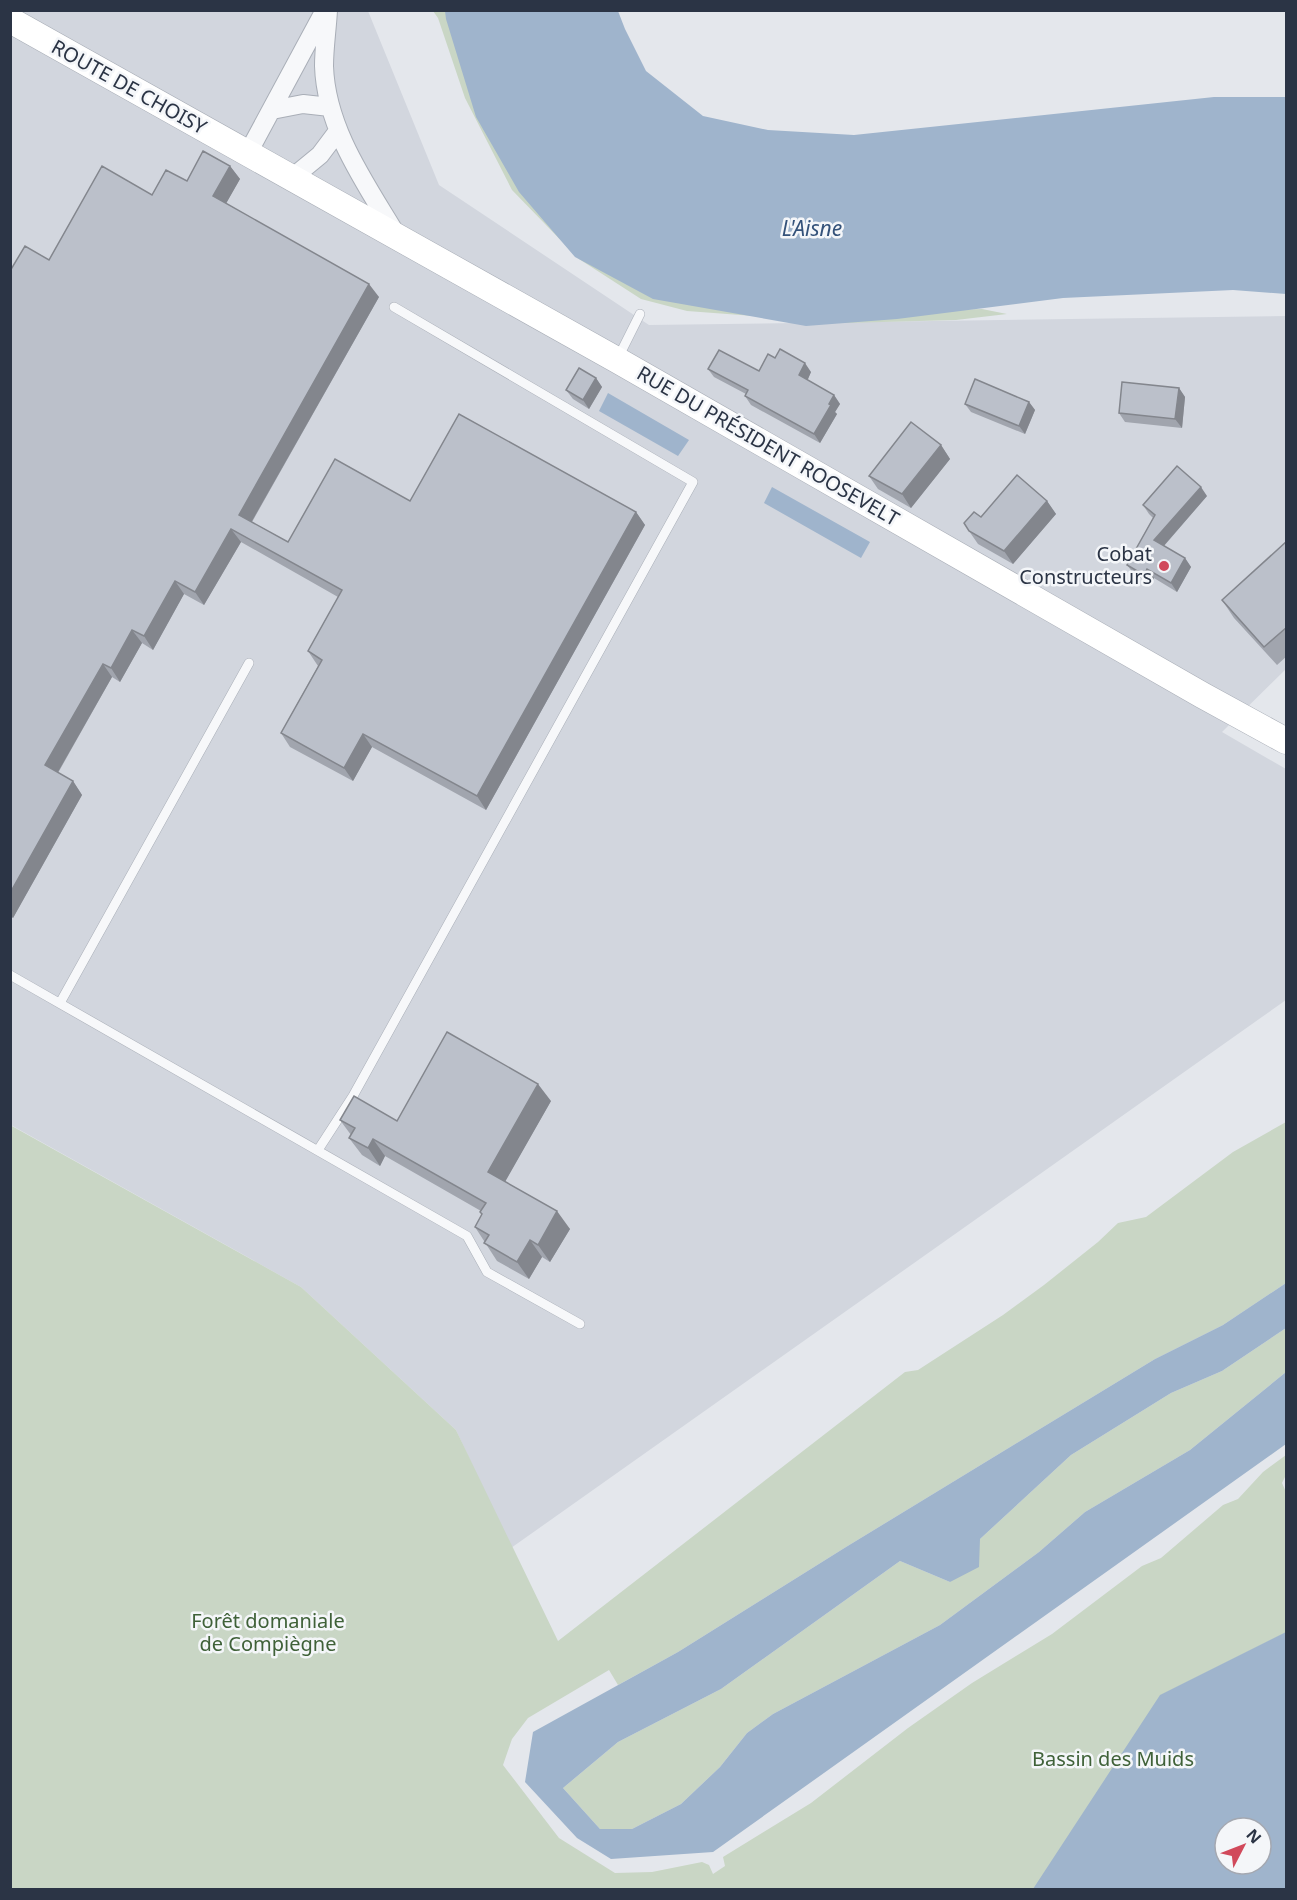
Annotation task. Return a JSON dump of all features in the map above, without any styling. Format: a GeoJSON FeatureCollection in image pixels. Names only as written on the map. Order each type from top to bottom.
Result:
{"type":"FeatureCollection","features":[{"type":"Feature","properties":{"kind":"street"},"geometry":{"type":"LineString","coordinates":[[327,10],[324,67],[330,107],[338,131],[359,174],[398,238]]}},
{"type":"Feature","properties":{"kind":"street"},"geometry":{"type":"LineString","coordinates":[[248,153],[327,10]]}},
{"type":"Feature","properties":{"kind":"street","name":"ROUTE DE CHOISY"},"geometry":{"type":"LineString","coordinates":[[10,20],[248,153]]}},
{"type":"Feature","properties":{"kind":"street"},"geometry":{"type":"LineString","coordinates":[[272,110],[303,104],[330,107]]}},
{"type":"Feature","properties":{"kind":"street"},"geometry":{"type":"LineString","coordinates":[[292,178],[320,155],[338,131]]}},
{"type":"Feature","properties":{"kind":"street","name":"RUE DU PRÉSIDENT ROOSEVELT"},"geometry":{"type":"LineString","coordinates":[[248,153],[617,360],[1191,689],[1287,741]]}},
{"type":"Feature","properties":{"kind":"lane"},"geometry":{"type":"LineString","coordinates":[[318,1150],[358,1086],[693,482],[394,307]]}},
{"type":"Feature","properties":{"kind":"lane"},"geometry":{"type":"LineString","coordinates":[[617,360],[640,314]]}},
{"type":"Feature","properties":{"kind":"lane"},"geometry":{"type":"LineString","coordinates":[[60,1003],[249,663]]}},
{"type":"Feature","properties":{"kind":"lane"},"geometry":{"type":"LineString","coordinates":[[10,975],[467,1236],[487,1272],[579,1324]]}},
{"type":"Feature","properties":{"kind":"shaded area"},"geometry":{"type":"Polygon","coordinates":[[[11,11],[368,11],[439,185],[649,325],[1286,316],[1286,669],[1222,732],[1286,769],[1286,1000],[511,1548],[456,1430],[301,1287],[11,1125],[11,11]]]}},
{"type":"Feature","properties":{"kind":"green space"},"geometry":{"type":"Polygon","coordinates":[[[433,11],[456,11],[877,312],[982,309],[1007,314],[956,320],[846,323],[687,311],[641,299],[579,259],[512,190],[465,98],[438,18],[433,11]]]}},
{"type":"Feature","properties":{"kind":"green space","name":"Forêt domaniale de Compiègne"},"geometry":{"type":"Polygon","coordinates":[[[1286,1122],[1286,1283],[1223,1325],[1155,1359],[678,1652],[618,1685],[609,1670],[528,1718],[512,1739],[503,1765],[559,1838],[615,1873],[652,1872],[702,1862],[709,1865],[713,1874],[725,1866],[723,1857],[811,1803],[908,1728],[972,1683],[1052,1634],[1142,1566],[1161,1558],[1223,1505],[1238,1499],[1263,1472],[1286,1455],[1286,1475],[1282,1483],[1286,1492],[1286,1889],[11,1889],[10,1125],[301,1287],[456,1430],[558,1641],[905,1372],[918,1370],[1003,1315],[1098,1242],[1118,1223],[1146,1217],[1233,1152],[1286,1122]]]}},
{"type":"Feature","properties":{"kind":"green space"},"geometry":{"type":"Polygon","coordinates":[[[1286,1328],[1286,1372],[1190,1450],[1085,1512],[1039,1552],[940,1625],[773,1714],[747,1733],[720,1767],[681,1804],[632,1829],[600,1829],[563,1788],[618,1742],[721,1689],[900,1561],[950,1582],[980,1539],[1071,1455],[1171,1393],[1222,1371],[1286,1328]]]}},
{"type":"Feature","properties":{"kind":"water","name":"L'Aisne"},"geometry":{"type":"Polygon","coordinates":[[[445,11],[618,11],[646,71],[703,116],[768,130],[854,135],[1214,97],[1286,97],[1286,294],[1233,290],[1063,298],[897,319],[806,326],[653,299],[575,257],[519,192],[476,117],[445,11]]]}},
{"type":"Feature","properties":{"kind":"water"},"geometry":{"type":"Polygon","coordinates":[[[608,393],[689,440],[678,456],[599,411],[608,393]]]}},
{"type":"Feature","properties":{"kind":"water"},"geometry":{"type":"Polygon","coordinates":[[[772,487],[870,542],[861,558],[764,503],[772,487]]]}},
{"type":"Feature","properties":{"kind":"water"},"geometry":{"type":"Polygon","coordinates":[[[1286,1283],[1286,1328],[1222,1371],[1171,1393],[1071,1455],[980,1539],[979,1567],[950,1582],[900,1561],[721,1689],[618,1742],[563,1788],[600,1829],[632,1829],[681,1804],[720,1767],[747,1733],[773,1714],[940,1625],[1039,1552],[1085,1512],[1190,1450],[1286,1372],[1286,1444],[713,1852],[611,1859],[577,1838],[525,1782],[533,1732],[678,1652],[1155,1359],[1223,1325],[1286,1283]]]}},
{"type":"Feature","properties":{"kind":"water","name":"Bassin des Muids"},"geometry":{"type":"Polygon","coordinates":[[[1286,1632],[1286,1889],[1033,1889],[1160,1695],[1286,1632]]]}},
{"type":"Feature","properties":{"kind":"building"},"geometry":{"type":"Polygon","coordinates":[[[203,151],[230,166],[213,196],[369,284],[239,515],[288,542],[335,459],[410,501],[459,414],[636,512],[477,796],[363,734],[344,768],[281,733],[322,660],[308,651],[342,590],[231,529],[195,592],[175,581],[144,636],[132,630],[111,668],[103,664],[45,765],[73,781],[10,893],[10,271],[25,246],[49,260],[102,166],[152,195],[166,170],[187,181],[203,151]]]}},
{"type":"Feature","properties":{"kind":"building"},"geometry":{"type":"Polygon","coordinates":[[[780,349],[805,363],[799,375],[834,395],[829,404],[831,405],[814,434],[745,396],[748,390],[708,369],[719,350],[759,371],[768,354],[775,358],[780,349]]]}},
{"type":"Feature","properties":{"kind":"building"},"geometry":{"type":"Polygon","coordinates":[[[579,368],[596,378],[583,400],[566,390],[579,368]]]}},
{"type":"Feature","properties":{"kind":"building"},"geometry":{"type":"Polygon","coordinates":[[[975,379],[1029,402],[1019,426],[965,404],[975,379]]]}},
{"type":"Feature","properties":{"kind":"building"},"geometry":{"type":"Polygon","coordinates":[[[1122,382],[1179,388],[1175,419],[1119,413],[1122,382]]]}},
{"type":"Feature","properties":{"kind":"building"},"geometry":{"type":"Polygon","coordinates":[[[911,422],[941,445],[902,494],[869,476],[911,422]]]}},
{"type":"Feature","properties":{"kind":"building"},"geometry":{"type":"Polygon","coordinates":[[[1177,466],[1201,487],[1154,540],[1185,558],[1171,583],[1147,569],[1144,575],[1127,565],[1155,515],[1143,505],[1177,466]]]}},
{"type":"Feature","properties":{"kind":"building"},"geometry":{"type":"Polygon","coordinates":[[[1017,475],[1047,501],[1004,551],[969,531],[964,523],[974,512],[981,517],[1017,475]]]}},
{"type":"Feature","properties":{"kind":"building"},"geometry":{"type":"Polygon","coordinates":[[[1287,541],[1287,627],[1264,647],[1222,600],[1287,541]]]}},
{"type":"Feature","properties":{"kind":"building"},"geometry":{"type":"Polygon","coordinates":[[[447,1032],[538,1084],[488,1172],[557,1211],[538,1245],[530,1240],[517,1262],[484,1243],[489,1235],[475,1227],[486,1203],[373,1139],[368,1148],[349,1138],[355,1128],[340,1120],[354,1096],[397,1121],[447,1032]]]}},
{"type":"Feature","properties":{"kind":"place","name":"Cobat Constructeurs"},"geometry":{"type":"Point","coordinates":[1164,566]}}]}
